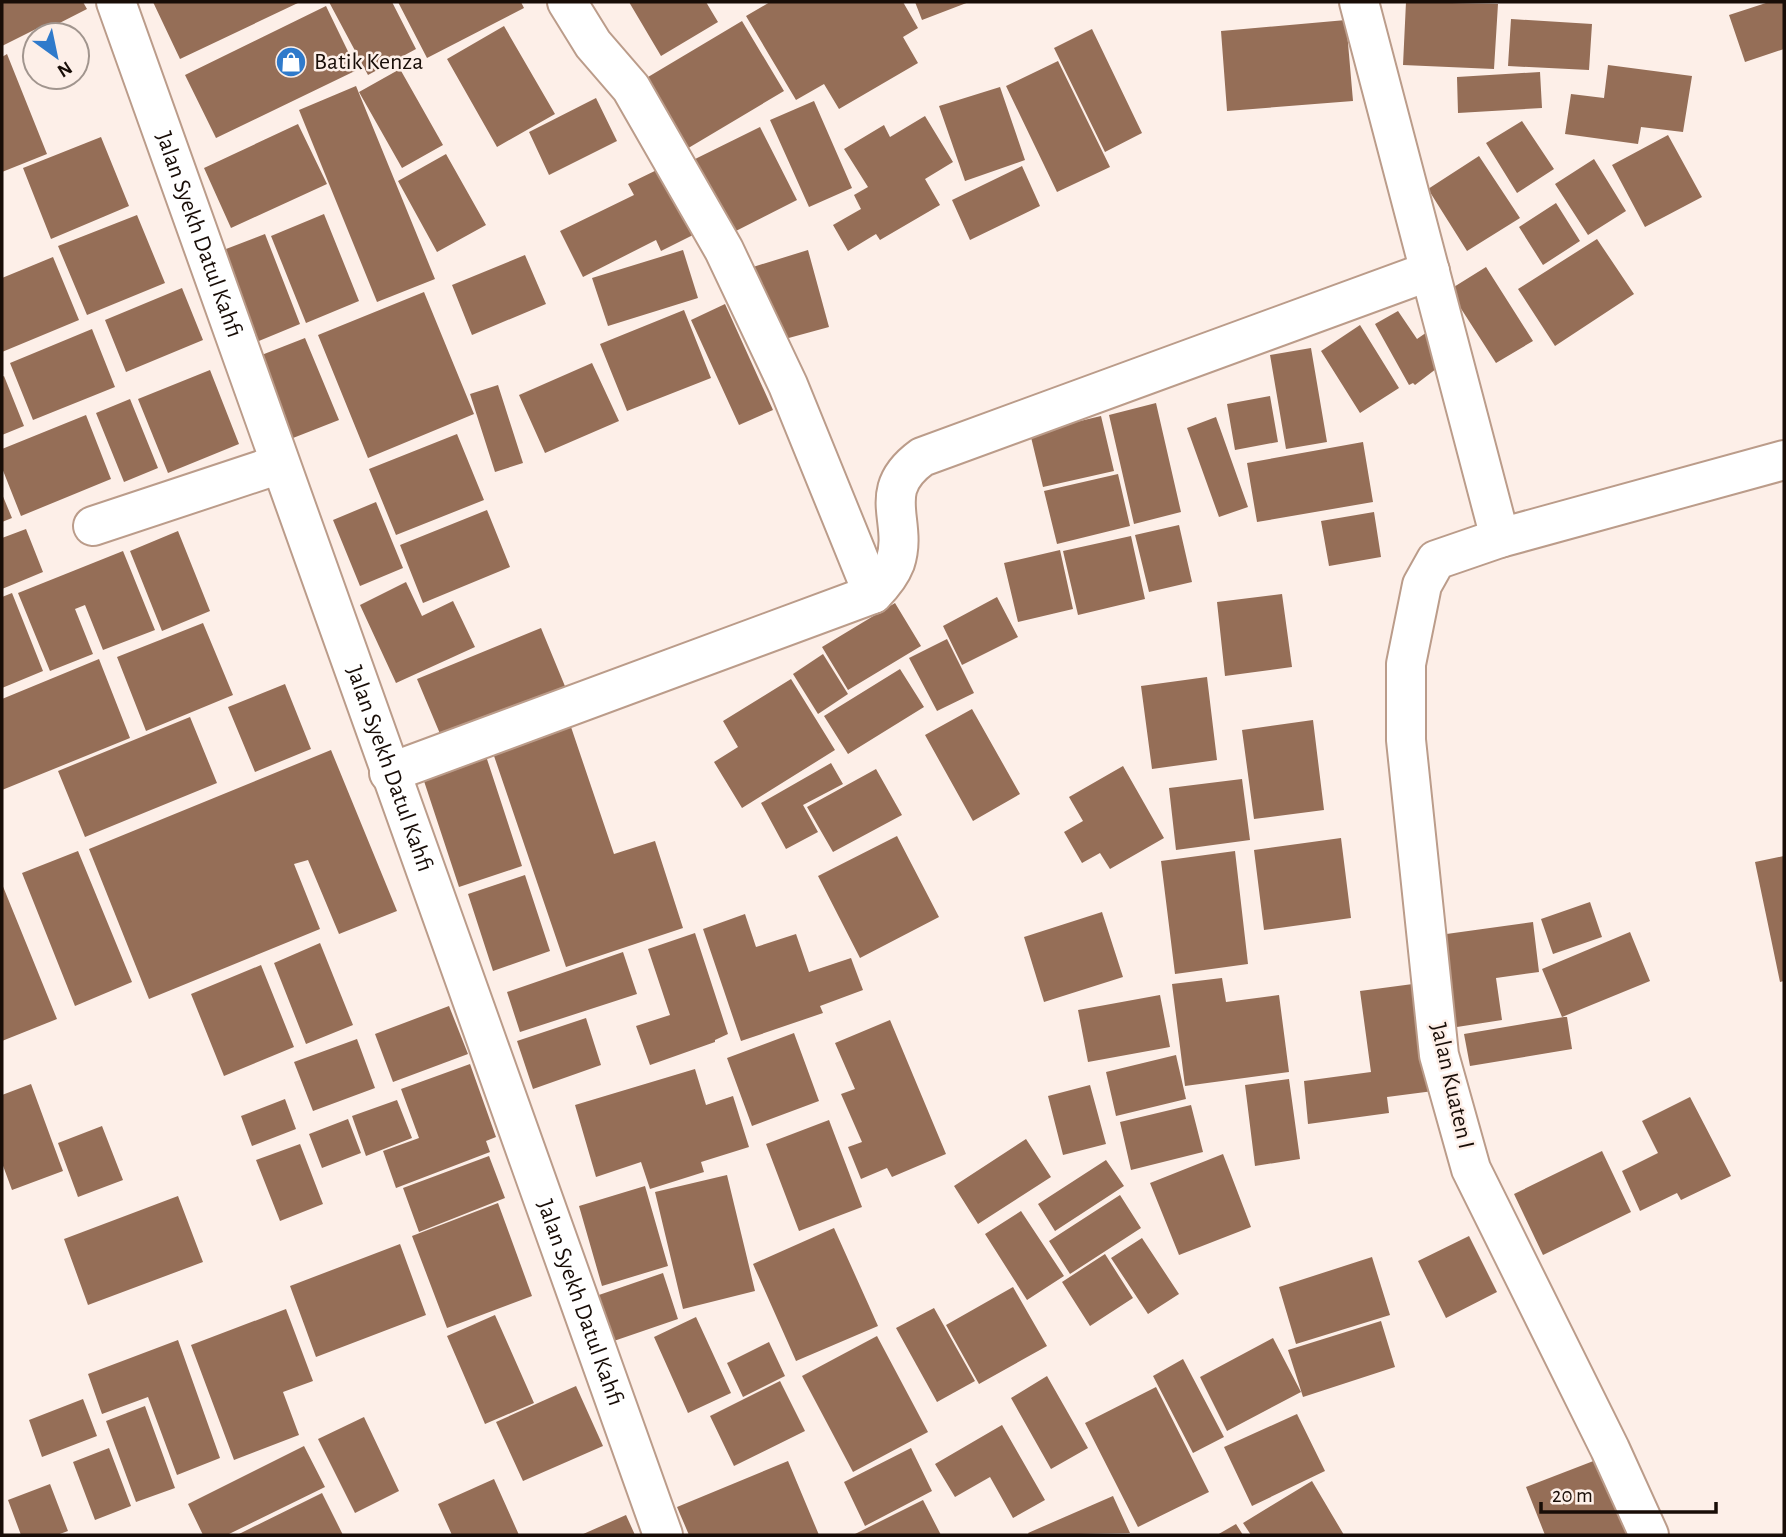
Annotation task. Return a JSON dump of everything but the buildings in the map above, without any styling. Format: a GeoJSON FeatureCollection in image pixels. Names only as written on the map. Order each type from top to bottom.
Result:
{"type":"FeatureCollection","features":[{"type":"Feature","properties":{"kind":"street","name":"Jalan Syekh Datul Kahfi"},"geometry":{"type":"LineString","coordinates":[[116,2],[663,1535]]}},
{"type":"Feature","properties":{"kind":"street"},"geometry":{"type":"LineString","coordinates":[[567,2],[593,44],[631,88],[724,250],[788,385],[873,594]]}},
{"type":"Feature","properties":{"kind":"street"},"geometry":{"type":"LineString","coordinates":[[1359,2],[1500,538],[1784,460]]}},
{"type":"Feature","properties":{"kind":"street"},"geometry":{"type":"LineString","coordinates":[[389,773],[873,594],[886,581],[896,561],[897,483],[908,467],[922,457],[1430,271]]}},
{"type":"Feature","properties":{"kind":"street"},"geometry":{"type":"LineString","coordinates":[[93,526],[280,464]]}},
{"type":"Feature","properties":{"kind":"street","name":"Jalan Kuaten I"},"geometry":{"type":"LineString","coordinates":[[1500,538],[1436,560],[1422,584],[1406,664],[1406,740],[1439,1055],[1471,1169],[1610,1449],[1649,1535]]}},
{"type":"Feature","properties":{"kind":"place","name":"Batik Kenza"},"geometry":{"type":"Point","coordinates":[291,62]}}]}
